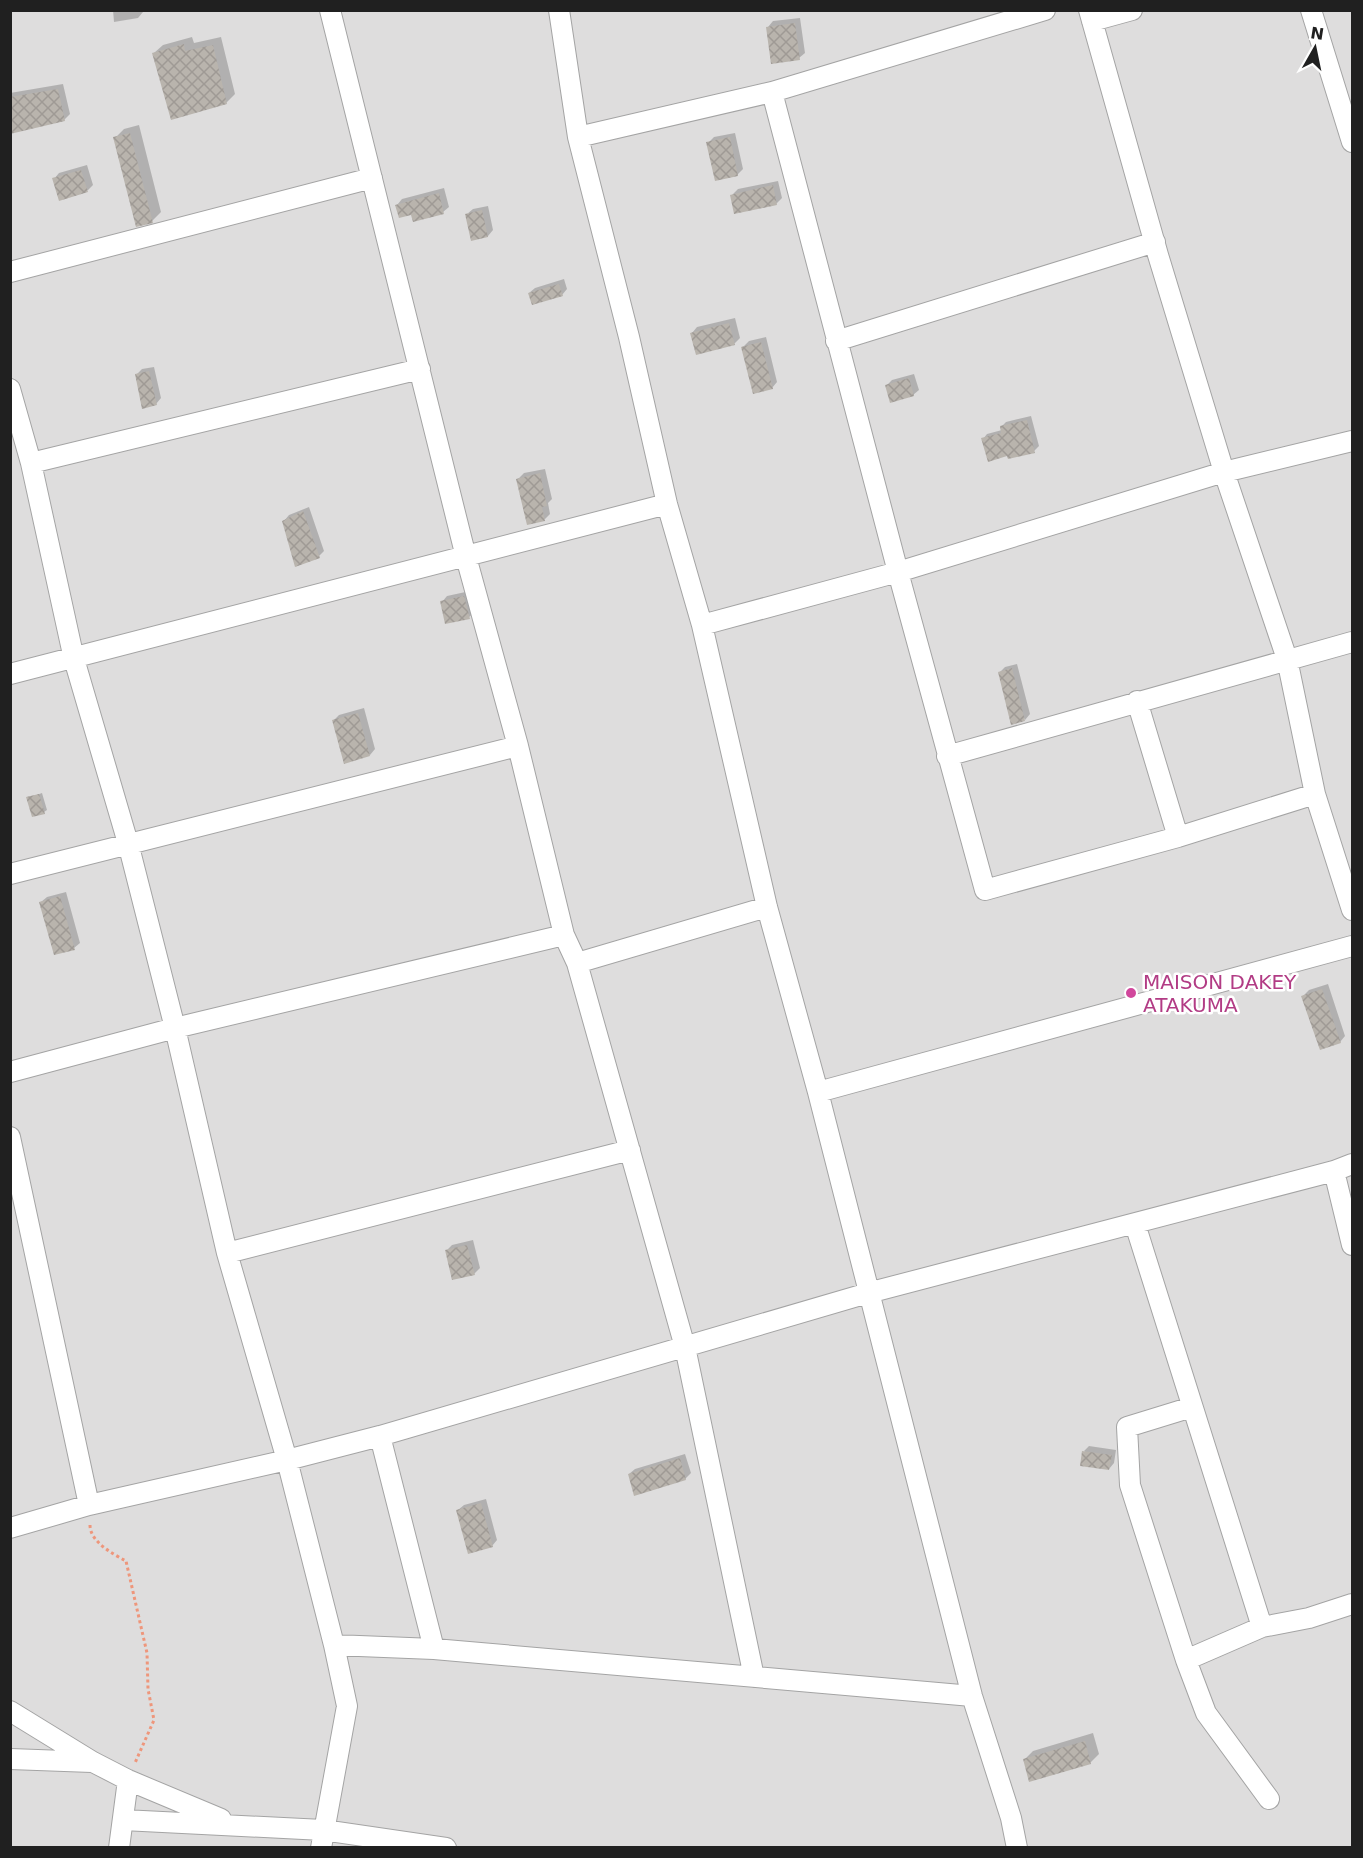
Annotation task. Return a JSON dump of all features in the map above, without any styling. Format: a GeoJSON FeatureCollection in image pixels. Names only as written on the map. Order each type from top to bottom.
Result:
{"type":"FeatureCollection","features":[{"type":"Feature","properties":{"kind":"street"},"geometry":{"type":"LineString","coordinates":[[330,10],[466,557],[519,746],[564,935],[577,963],[685,1347],[754,1677]]}},
{"type":"Feature","properties":{"kind":"street"},"geometry":{"type":"LineString","coordinates":[[559,10],[578,137],[629,337],[667,504],[702,625],[768,908],[818,1092],[972,1696],[1011,1818],[1017,1848]]}},
{"type":"Feature","properties":{"kind":"street"},"geometry":{"type":"LineString","coordinates":[[578,137],[772,92],[1045,10]]}},
{"type":"Feature","properties":{"kind":"street"},"geometry":{"type":"LineString","coordinates":[[1132,10],[1090,16],[1224,472],[1287,659],[1315,794],[1353,910]]}},
{"type":"Feature","properties":{"kind":"street"},"geometry":{"type":"LineString","coordinates":[[1311,10],[1353,142]]}},
{"type":"Feature","properties":{"kind":"street"},"geometry":{"type":"LineString","coordinates":[[772,92],[836,341],[985,890],[1178,837],[1315,794]]}},
{"type":"Feature","properties":{"kind":"street"},"geometry":{"type":"LineString","coordinates":[[10,272],[372,177]]}},
{"type":"Feature","properties":{"kind":"street"},"geometry":{"type":"LineString","coordinates":[[836,341],[1155,242]]}},
{"type":"Feature","properties":{"kind":"street"},"geometry":{"type":"LineString","coordinates":[[31,463],[420,369]]}},
{"type":"Feature","properties":{"kind":"street"},"geometry":{"type":"LineString","coordinates":[[10,389],[31,463],[74,659],[128,843],[227,1253],[287,1460],[334,1645],[347,1706],[322,1839]]}},
{"type":"Feature","properties":{"kind":"street"},"geometry":{"type":"LineString","coordinates":[[702,625],[898,572],[1224,472],[1353,441]]}},
{"type":"Feature","properties":{"kind":"street"},"geometry":{"type":"LineString","coordinates":[[10,674],[667,504]]}},
{"type":"Feature","properties":{"kind":"street"},"geometry":{"type":"LineString","coordinates":[[947,756],[1353,642]]}},
{"type":"Feature","properties":{"kind":"street"},"geometry":{"type":"LineString","coordinates":[[1137,701],[1178,837]]}},
{"type":"Feature","properties":{"kind":"street"},"geometry":{"type":"LineString","coordinates":[[10,874],[519,746]]}},
{"type":"Feature","properties":{"kind":"street"},"geometry":{"type":"LineString","coordinates":[[577,963],[768,908]]}},
{"type":"Feature","properties":{"kind":"street"},"geometry":{"type":"LineString","coordinates":[[10,1072],[174,1028],[564,935]]}},
{"type":"Feature","properties":{"kind":"street"},"geometry":{"type":"LineString","coordinates":[[818,1092],[1353,946]]}},
{"type":"Feature","properties":{"kind":"street"},"geometry":{"type":"LineString","coordinates":[[10,1137],[89,1505]]}},
{"type":"Feature","properties":{"kind":"street"},"geometry":{"type":"LineString","coordinates":[[227,1253],[630,1150]]}},
{"type":"Feature","properties":{"kind":"street"},"geometry":{"type":"LineString","coordinates":[[10,1528],[89,1505],[287,1460],[380,1436],[868,1293],[1334,1172],[1353,1164]]}},
{"type":"Feature","properties":{"kind":"street"},"geometry":{"type":"LineString","coordinates":[[1334,1172],[1353,1245]]}},
{"type":"Feature","properties":{"kind":"street"},"geometry":{"type":"LineString","coordinates":[[1135,1224],[1263,1628]]}},
{"type":"Feature","properties":{"kind":"street"},"geometry":{"type":"LineString","coordinates":[[1192,1407],[1127,1427],[1131,1485],[1186,1660],[1206,1713],[1269,1799]]}},
{"type":"Feature","properties":{"kind":"street"},"geometry":{"type":"LineString","coordinates":[[380,1436],[434,1650]]}},
{"type":"Feature","properties":{"kind":"street"},"geometry":{"type":"LineString","coordinates":[[1186,1660],[1263,1628],[1309,1618],[1353,1604]]}},
{"type":"Feature","properties":{"kind":"street"},"geometry":{"type":"LineString","coordinates":[[334,1645],[434,1650],[972,1696]]}},
{"type":"Feature","properties":{"kind":"street"},"geometry":{"type":"LineString","coordinates":[[10,1711],[93,1762],[199,1811],[237,1825]]}},
{"type":"Feature","properties":{"kind":"street"},"geometry":{"type":"LineString","coordinates":[[10,1759],[93,1762]]}},
{"type":"Feature","properties":{"kind":"street"},"geometry":{"type":"LineString","coordinates":[[119,1848],[129,1780]]}},
{"type":"Feature","properties":{"kind":"street"},"geometry":{"type":"LineString","coordinates":[[123,1820],[237,1825],[322,1839],[446,1848]]}},
{"type":"Feature","properties":{"kind":"path"},"geometry":{"type":"LineString","coordinates":[[89,1505],[90,1530],[108,1552],[126,1561],[147,1653],[148,1689],[154,1720],[129,1780]]}},
{"type":"Feature","properties":{"kind":"shaded area"},"geometry":{"type":"Polygon","coordinates":[[[11,11],[1352,11],[1352,1847],[11,1847],[11,11]]]}},
{"type":"Feature","properties":{"kind":"building"},"geometry":{"type":"Polygon","coordinates":[[[795,23],[800,60],[771,64],[766,27],[795,23]]]}},
{"type":"Feature","properties":{"kind":"building"},"geometry":{"type":"Polygon","coordinates":[[[184,44],[185,51],[213,45],[227,104],[171,120],[152,53],[184,44]]]}},
{"type":"Feature","properties":{"kind":"building"},"geometry":{"type":"Polygon","coordinates":[[[58,89],[65,121],[10,134],[10,97],[58,89]]]}},
{"type":"Feature","properties":{"kind":"building"},"geometry":{"type":"Polygon","coordinates":[[[130,133],[153,223],[136,227],[113,137],[130,133]]]}},
{"type":"Feature","properties":{"kind":"building"},"geometry":{"type":"Polygon","coordinates":[[[730,137],[738,176],[715,181],[706,142],[730,137]]]}},
{"type":"Feature","properties":{"kind":"building"},"geometry":{"type":"Polygon","coordinates":[[[81,170],[88,192],[59,201],[52,178],[81,170]]]}},
{"type":"Feature","properties":{"kind":"building"},"geometry":{"type":"Polygon","coordinates":[[[773,185],[777,205],[734,214],[730,195],[773,185]]]}},
{"type":"Feature","properties":{"kind":"building"},"geometry":{"type":"Polygon","coordinates":[[[439,193],[444,214],[413,222],[411,215],[399,218],[395,205],[439,193]]]}},
{"type":"Feature","properties":{"kind":"building"},"geometry":{"type":"Polygon","coordinates":[[[482,210],[488,237],[471,241],[465,214],[482,210]]]}},
{"type":"Feature","properties":{"kind":"building"},"geometry":{"type":"Polygon","coordinates":[[[559,284],[563,296],[532,305],[528,293],[559,284]]]}},
{"type":"Feature","properties":{"kind":"building"},"geometry":{"type":"Polygon","coordinates":[[[729,323],[735,345],[696,355],[690,333],[729,323]]]}},
{"type":"Feature","properties":{"kind":"building"},"geometry":{"type":"Polygon","coordinates":[[[761,342],[773,389],[753,394],[741,347],[761,342]]]}},
{"type":"Feature","properties":{"kind":"building"},"geometry":{"type":"Polygon","coordinates":[[[149,371],[157,405],[142,409],[135,374],[149,371]]]}},
{"type":"Feature","properties":{"kind":"building"},"geometry":{"type":"Polygon","coordinates":[[[909,378],[914,396],[890,403],[885,385],[909,378]]]}},
{"type":"Feature","properties":{"kind":"building"},"geometry":{"type":"Polygon","coordinates":[[[1027,420],[1035,453],[1008,459],[1007,456],[988,462],[981,438],[1001,433],[1000,426],[1027,420]]]}},
{"type":"Feature","properties":{"kind":"building"},"geometry":{"type":"Polygon","coordinates":[[[540,473],[547,506],[542,507],[545,521],[527,525],[516,479],[540,473]]]}},
{"type":"Feature","properties":{"kind":"building"},"geometry":{"type":"Polygon","coordinates":[[[303,511],[320,558],[295,567],[282,521],[303,511]]]}},
{"type":"Feature","properties":{"kind":"building"},"geometry":{"type":"Polygon","coordinates":[[[464,596],[470,619],[445,624],[440,601],[464,596]]]}},
{"type":"Feature","properties":{"kind":"building"},"geometry":{"type":"Polygon","coordinates":[[[1012,668],[1025,721],[1011,725],[998,672],[1012,668]]]}},
{"type":"Feature","properties":{"kind":"building"},"geometry":{"type":"Polygon","coordinates":[[[358,713],[370,756],[344,764],[332,720],[358,713]]]}},
{"type":"Feature","properties":{"kind":"building"},"geometry":{"type":"Polygon","coordinates":[[[39,794],[45,814],[32,817],[26,797],[39,794]]]}},
{"type":"Feature","properties":{"kind":"building"},"geometry":{"type":"Polygon","coordinates":[[[60,896],[75,950],[54,955],[39,902],[60,896]]]}},
{"type":"Feature","properties":{"kind":"building"},"geometry":{"type":"Polygon","coordinates":[[[1322,989],[1341,1043],[1320,1050],[1301,996],[1322,989]]]}},
{"type":"Feature","properties":{"kind":"building"},"geometry":{"type":"Polygon","coordinates":[[[467,1245],[475,1275],[452,1280],[445,1250],[467,1245]]]}},
{"type":"Feature","properties":{"kind":"building"},"geometry":{"type":"Polygon","coordinates":[[[1082,1451],[1112,1455],[1109,1470],[1080,1466],[1082,1451]]]}},
{"type":"Feature","properties":{"kind":"building"},"geometry":{"type":"Polygon","coordinates":[[[680,1458],[686,1480],[634,1496],[628,1474],[680,1458]]]}},
{"type":"Feature","properties":{"kind":"building"},"geometry":{"type":"Polygon","coordinates":[[[481,1503],[493,1547],[468,1554],[456,1510],[481,1503]]]}},
{"type":"Feature","properties":{"kind":"building"},"geometry":{"type":"Polygon","coordinates":[[[1085,1741],[1091,1764],[1029,1782],[1023,1759],[1085,1741]]]}},
{"type":"Feature","properties":{"kind":"place","name":"MAISON DAKEY ATAKUMA"},"geometry":{"type":"Point","coordinates":[1131,993]}}]}
